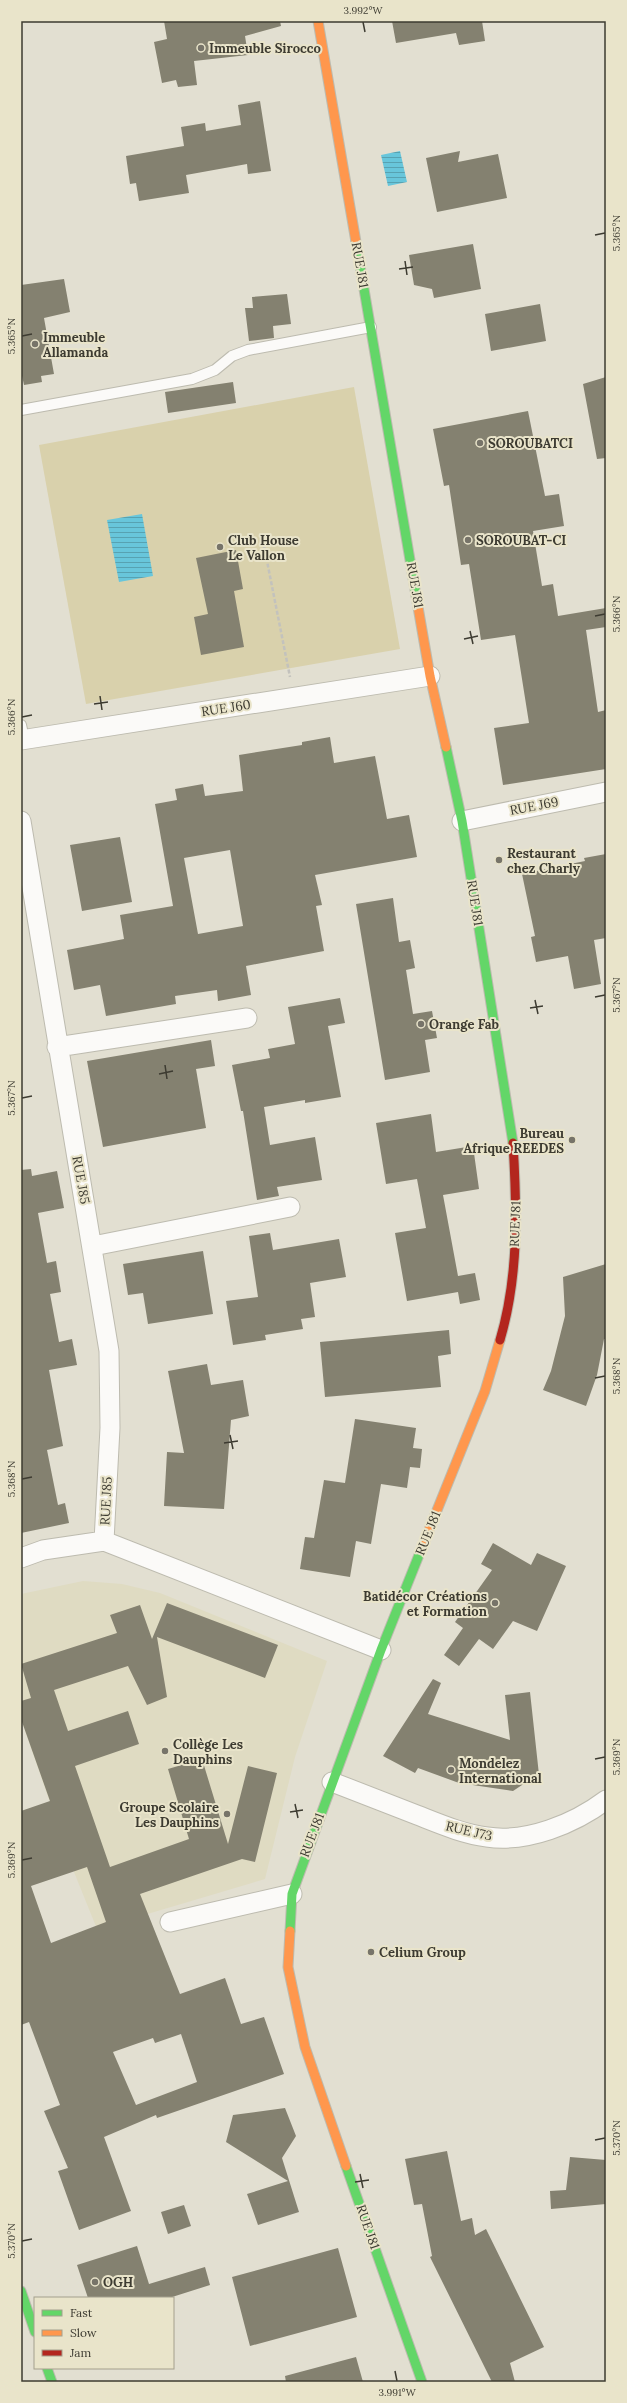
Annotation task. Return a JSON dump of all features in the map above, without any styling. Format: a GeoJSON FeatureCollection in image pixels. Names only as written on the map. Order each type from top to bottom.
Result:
{"type":"FeatureCollection","features":[{"type":"Feature","properties":{"kind":"street","name":"RUE J81"},"geometry":{"type":"LineString","coordinates":[[318,21],[430,676],[462,821],[513,1136],[518,1217],[509,1310],[485,1391],[381,1650],[292,1894],[288,1967],[305,2047],[422,2382]]}},
{"type":"Feature","properties":{"kind":"street","name":"RUE J60"},"geometry":{"type":"LineString","coordinates":[[22,735],[294,697],[430,676]]}},
{"type":"Feature","properties":{"kind":"street","name":"RUE J69"},"geometry":{"type":"LineString","coordinates":[[462,821],[606,792]]}},
{"type":"Feature","properties":{"kind":"street","name":"RUE J85"},"geometry":{"type":"LineString","coordinates":[[21,821],[57,1047],[93,1246],[109,1351],[110,1428],[104,1541]]}},
{"type":"Feature","properties":{"kind":"street"},"geometry":{"type":"LineString","coordinates":[[57,1047],[248,1018]]}},
{"type":"Feature","properties":{"kind":"street"},"geometry":{"type":"LineString","coordinates":[[93,1246],[290,1207]]}},
{"type":"Feature","properties":{"kind":"street"},"geometry":{"type":"LineString","coordinates":[[21,1558],[43,1550],[104,1541],[381,1650]]}},
{"type":"Feature","properties":{"kind":"street","name":"RUE J73"},"geometry":{"type":"LineString","coordinates":[[332,1782],[451,1828],[488,1837],[522,1836],[559,1826],[593,1810],[606,1800]]}},
{"type":"Feature","properties":{"kind":"street"},"geometry":{"type":"LineString","coordinates":[[170,1922],[292,1894]]}},
{"type":"Feature","properties":{"kind":"street"},"geometry":{"type":"LineString","coordinates":[[21,2291],[34,2329]]}},
{"type":"Feature","properties":{"kind":"street"},"geometry":{"type":"LineString","coordinates":[[47,2369],[52,2382]]}},
{"type":"Feature","properties":{"kind":"lane"},"geometry":{"type":"LineString","coordinates":[[21,410],[192,379],[215,370],[232,356],[248,350],[371,326]]}},
{"type":"Feature","properties":{"kind":"path"},"geometry":{"type":"LineString","coordinates":[[264,546],[294,697]]}},
{"type":"Feature","properties":{"kind":"shaded area","name":"Club House Le Vallon"},"geometry":{"type":"Polygon","coordinates":[[[354,387],[400,649],[86,704],[39,445],[354,387]]]}},
{"type":"Feature","properties":{"kind":"shaded area","name":"Collège Les Dauphins"},"geometry":{"type":"Polygon","coordinates":[[[83,1581],[122,1584],[160,1593],[327,1661],[295,1757],[265,1879],[97,1929],[74,1872],[21,1719],[21,1594],[83,1581]]]}},
{"type":"Feature","properties":{"kind":"water"},"geometry":{"type":"Polygon","coordinates":[[[400,151],[407,182],[388,186],[381,155],[400,151]]]}},
{"type":"Feature","properties":{"kind":"water"},"geometry":{"type":"Polygon","coordinates":[[[142,514],[153,576],[119,582],[107,520],[142,514]]]}},
{"type":"Feature","properties":{"kind":"building","name":"Immeuble Sirocco"},"geometry":{"type":"Polygon","coordinates":[[[164,21],[280,21],[281,26],[245,36],[248,55],[194,61],[197,85],[178,87],[176,80],[162,83],[154,42],[167,39],[164,21]]]}},
{"type":"Feature","properties":{"kind":"building"},"geometry":{"type":"Polygon","coordinates":[[[392,21],[482,21],[485,41],[459,45],[456,33],[396,43],[392,21]]]}},
{"type":"Feature","properties":{"kind":"building"},"geometry":{"type":"Polygon","coordinates":[[[260,101],[271,171],[248,174],[247,164],[186,175],[189,193],[139,201],[136,183],[130,184],[126,156],[184,146],[181,127],[205,123],[206,131],[241,125],[238,105],[260,101]]]}},
{"type":"Feature","properties":{"kind":"building"},"geometry":{"type":"Polygon","coordinates":[[[460,151],[458,162],[498,154],[507,198],[437,212],[426,158],[460,151]]]}},
{"type":"Feature","properties":{"kind":"building"},"geometry":{"type":"Polygon","coordinates":[[[473,244],[481,289],[434,298],[432,289],[414,285],[409,255],[473,244]]]}},
{"type":"Feature","properties":{"kind":"building","name":"Immeuble Allamanda"},"geometry":{"type":"Polygon","coordinates":[[[64,279],[70,312],[44,318],[54,374],[41,376],[42,382],[24,385],[21,371],[21,285],[64,279]]]}},
{"type":"Feature","properties":{"kind":"building"},"geometry":{"type":"Polygon","coordinates":[[[287,294],[291,324],[273,326],[274,338],[249,341],[245,308],[253,308],[252,297],[287,294]]]}},
{"type":"Feature","properties":{"kind":"building"},"geometry":{"type":"Polygon","coordinates":[[[540,304],[546,341],[491,351],[485,314],[540,304]]]}},
{"type":"Feature","properties":{"kind":"building"},"geometry":{"type":"Polygon","coordinates":[[[606,377],[606,458],[597,459],[583,384],[606,377]]]}},
{"type":"Feature","properties":{"kind":"building"},"geometry":{"type":"Polygon","coordinates":[[[233,382],[236,403],[168,413],[165,392],[233,382]]]}},
{"type":"Feature","properties":{"kind":"building"},"geometry":{"type":"Polygon","coordinates":[[[528,411],[545,496],[559,494],[564,526],[533,531],[542,586],[553,584],[558,616],[606,608],[606,627],[586,630],[598,712],[606,710],[606,769],[503,785],[494,728],[529,723],[515,635],[481,640],[469,564],[461,565],[449,485],[444,486],[433,429],[528,411]]]}},
{"type":"Feature","properties":{"kind":"building"},"geometry":{"type":"Polygon","coordinates":[[[236,550],[243,589],[234,591],[244,647],[201,655],[194,617],[208,614],[196,558],[236,550]]]}},
{"type":"Feature","properties":{"kind":"building"},"geometry":{"type":"Polygon","coordinates":[[[330,737],[334,763],[375,756],[387,819],[409,815],[417,857],[315,875],[322,905],[316,906],[324,951],[246,966],[251,995],[218,1001],[217,990],[175,996],[176,1004],[106,1016],[100,985],[74,990],[67,950],[124,939],[120,915],[173,906],[155,804],[177,800],[175,789],[203,784],[205,796],[243,791],[239,755],[302,745],[302,742],[330,737]],[[230,850],[184,858],[198,934],[243,926],[230,850]]]}},
{"type":"Feature","properties":{"kind":"building"},"geometry":{"type":"Polygon","coordinates":[[[120,837],[132,902],[82,911],[70,845],[120,837]]]}},
{"type":"Feature","properties":{"kind":"building"},"geometry":{"type":"Polygon","coordinates":[[[606,854],[606,938],[594,940],[601,984],[574,989],[568,956],[536,962],[531,937],[535,936],[522,874],[585,861],[584,858],[606,854]]]}},
{"type":"Feature","properties":{"kind":"building"},"geometry":{"type":"Polygon","coordinates":[[[393,898],[399,942],[410,940],[415,968],[406,970],[413,1014],[432,1011],[437,1038],[425,1040],[430,1072],[385,1080],[356,904],[393,898]]]}},
{"type":"Feature","properties":{"kind":"building"},"geometry":{"type":"Polygon","coordinates":[[[340,998],[345,1023],[328,1026],[341,1097],[305,1103],[305,1100],[264,1107],[270,1145],[315,1137],[322,1180],[277,1187],[279,1196],[257,1200],[243,1111],[241,1111],[232,1065],[270,1058],[268,1049],[295,1044],[288,1007],[340,998]]]}},
{"type":"Feature","properties":{"kind":"building"},"geometry":{"type":"Polygon","coordinates":[[[211,1040],[215,1066],[196,1069],[206,1128],[103,1147],[87,1061],[211,1040]]]}},
{"type":"Feature","properties":{"kind":"building"},"geometry":{"type":"Polygon","coordinates":[[[431,1114],[436,1152],[473,1146],[479,1189],[443,1195],[458,1276],[475,1273],[480,1300],[460,1304],[458,1292],[407,1301],[395,1233],[426,1228],[417,1179],[386,1184],[376,1123],[431,1114]]]}},
{"type":"Feature","properties":{"kind":"building"},"geometry":{"type":"Polygon","coordinates":[[[31,1169],[32,1176],[57,1171],[64,1208],[38,1213],[47,1263],[56,1261],[61,1292],[50,1294],[59,1342],[72,1339],[77,1365],[49,1370],[63,1446],[47,1450],[58,1505],[65,1503],[69,1523],[21,1533],[21,1170],[31,1169]]]}},
{"type":"Feature","properties":{"kind":"building"},"geometry":{"type":"Polygon","coordinates":[[[270,1233],[273,1250],[339,1239],[346,1277],[310,1283],[315,1317],[301,1319],[303,1329],[265,1335],[266,1340],[233,1345],[226,1301],[258,1297],[249,1236],[270,1233]]]}},
{"type":"Feature","properties":{"kind":"building"},"geometry":{"type":"Polygon","coordinates":[[[203,1251],[213,1314],[148,1324],[143,1293],[128,1295],[123,1264],[203,1251]]]}},
{"type":"Feature","properties":{"kind":"building"},"geometry":{"type":"Polygon","coordinates":[[[606,1264],[606,1339],[604,1339],[597,1375],[586,1406],[543,1390],[551,1371],[565,1316],[563,1277],[606,1264]]]}},
{"type":"Feature","properties":{"kind":"building"},"geometry":{"type":"Polygon","coordinates":[[[449,1330],[451,1354],[438,1356],[441,1387],[325,1397],[320,1342],[449,1330]]]}},
{"type":"Feature","properties":{"kind":"building"},"geometry":{"type":"Polygon","coordinates":[[[207,1364],[211,1385],[243,1380],[249,1416],[231,1420],[224,1509],[164,1506],[167,1452],[184,1453],[168,1371],[207,1364]]]}},
{"type":"Feature","properties":{"kind":"building"},"geometry":{"type":"Polygon","coordinates":[[[355,1419],[416,1428],[413,1448],[422,1449],[420,1468],[410,1467],[407,1488],[381,1484],[371,1544],[356,1541],[350,1577],[300,1569],[305,1537],[314,1538],[324,1480],[345,1483],[355,1419]]]}},
{"type":"Feature","properties":{"kind":"building"},"geometry":{"type":"Polygon","coordinates":[[[493,1543],[531,1565],[537,1553],[566,1566],[537,1631],[513,1621],[493,1649],[479,1639],[459,1666],[444,1655],[463,1628],[455,1622],[492,1570],[481,1564],[493,1543]]]}},
{"type":"Feature","properties":{"kind":"building"},"geometry":{"type":"Polygon","coordinates":[[[167,1603],[278,1645],[265,1678],[157,1637],[167,1697],[147,1705],[128,1666],[54,1690],[68,1731],[128,1711],[139,1744],[75,1766],[110,1867],[189,1839],[168,1769],[202,1759],[228,1844],[248,1766],[277,1773],[255,1862],[242,1859],[140,1894],[180,1994],[225,1978],[241,2024],[264,2017],[284,2074],[157,2118],[156,2115],[104,2137],[131,2211],[79,2230],[58,2171],[68,2168],[44,2111],[60,2105],[29,2022],[21,2025],[21,1811],[50,1801],[21,1719],[21,1701],[31,1698],[21,1664],[117,1633],[110,1615],[140,1605],[152,1639],[167,1603]],[[87,1867],[31,1886],[51,1943],[106,1922],[87,1867]],[[181,2034],[155,2043],[153,2038],[113,2052],[136,2105],[197,2082],[181,2034]]]}},
{"type":"Feature","properties":{"kind":"building"},"geometry":{"type":"Polygon","coordinates":[[[433,1679],[441,1683],[428,1714],[510,1740],[505,1695],[530,1692],[540,1784],[522,1785],[513,1791],[459,1783],[418,1768],[415,1773],[383,1756],[433,1679]]]}},
{"type":"Feature","properties":{"kind":"building"},"geometry":{"type":"Polygon","coordinates":[[[285,2108],[296,2136],[282,2158],[299,2212],[258,2225],[247,2194],[288,2181],[226,2142],[233,2115],[285,2108]]]}},
{"type":"Feature","properties":{"kind":"building"},"geometry":{"type":"Polygon","coordinates":[[[447,2151],[461,2221],[472,2218],[475,2235],[486,2229],[544,2347],[510,2363],[515,2382],[492,2382],[430,2257],[432,2256],[422,2204],[414,2205],[405,2159],[447,2151]]]}},
{"type":"Feature","properties":{"kind":"building"},"geometry":{"type":"Polygon","coordinates":[[[570,2157],[606,2160],[606,2204],[551,2209],[550,2191],[566,2190],[570,2157]]]}},
{"type":"Feature","properties":{"kind":"building"},"geometry":{"type":"Polygon","coordinates":[[[184,2205],[191,2226],[168,2234],[161,2212],[184,2205]]]}},
{"type":"Feature","properties":{"kind":"building"},"geometry":{"type":"Polygon","coordinates":[[[137,2246],[149,2284],[205,2267],[210,2285],[172,2297],[88,2297],[77,2265],[137,2246]]]}},
{"type":"Feature","properties":{"kind":"building"},"geometry":{"type":"Polygon","coordinates":[[[338,2248],[357,2317],[250,2346],[232,2277],[338,2248]]]}},
{"type":"Feature","properties":{"kind":"building"},"geometry":{"type":"Polygon","coordinates":[[[356,2357],[363,2382],[286,2382],[285,2376],[356,2357]]]}},
{"type":"Feature","properties":{"kind":"traffic: fast"},"geometry":{"type":"LineString","coordinates":[[356,242],[418,607]]}},
{"type":"Feature","properties":{"kind":"traffic: fast"},"geometry":{"type":"LineString","coordinates":[[446,747],[462,821],[513,1143]]}},
{"type":"Feature","properties":{"kind":"traffic: fast"},"geometry":{"type":"LineString","coordinates":[[290,1931],[292,1894],[381,1650],[421,1550]]}},
{"type":"Feature","properties":{"kind":"traffic: fast"},"geometry":{"type":"LineString","coordinates":[[346,2166],[422,2382]]}},
{"type":"Feature","properties":{"kind":"traffic: fast"},"geometry":{"type":"LineString","coordinates":[[21,2291],[34,2329]]}},
{"type":"Feature","properties":{"kind":"traffic: fast"},"geometry":{"type":"LineString","coordinates":[[47,2369],[52,2382]]}},
{"type":"Feature","properties":{"kind":"traffic: slow"},"geometry":{"type":"LineString","coordinates":[[318,21],[356,242]]}},
{"type":"Feature","properties":{"kind":"traffic: slow"},"geometry":{"type":"LineString","coordinates":[[418,607],[430,676],[446,747]]}},
{"type":"Feature","properties":{"kind":"traffic: slow"},"geometry":{"type":"LineString","coordinates":[[421,1550],[485,1391],[500,1340]]}},
{"type":"Feature","properties":{"kind":"traffic: slow"},"geometry":{"type":"LineString","coordinates":[[290,1931],[288,1967],[305,2047],[346,2166]]}},
{"type":"Feature","properties":{"kind":"traffic: jam"},"geometry":{"type":"LineString","coordinates":[[500,1340],[511,1292],[514,1267],[516,1217],[513,1143]]}},
{"type":"Feature","properties":{"kind":"place","name":"Immeuble Sirocco"},"geometry":{"type":"Point","coordinates":[201,48]}},
{"type":"Feature","properties":{"kind":"place","name":"Immeuble Allamanda"},"geometry":{"type":"Point","coordinates":[35,344]}},
{"type":"Feature","properties":{"kind":"place","name":"SOROUBATCI"},"geometry":{"type":"Point","coordinates":[480,443]}},
{"type":"Feature","properties":{"kind":"place","name":"SOROUBAT-CI"},"geometry":{"type":"Point","coordinates":[468,540]}},
{"type":"Feature","properties":{"kind":"place","name":"Club House Le Vallon"},"geometry":{"type":"Point","coordinates":[220,547]}},
{"type":"Feature","properties":{"kind":"place","name":"Restaurant chez Charly"},"geometry":{"type":"Point","coordinates":[499,860]}},
{"type":"Feature","properties":{"kind":"place","name":"Orange Fab"},"geometry":{"type":"Point","coordinates":[421,1024]}},
{"type":"Feature","properties":{"kind":"place","name":"Bureau Afrique REEDES"},"geometry":{"type":"Point","coordinates":[572,1140]}},
{"type":"Feature","properties":{"kind":"place","name":"Batidécor Créations et Formation"},"geometry":{"type":"Point","coordinates":[495,1603]}},
{"type":"Feature","properties":{"kind":"place","name":"Collège Les Dauphins"},"geometry":{"type":"Point","coordinates":[165,1751]}},
{"type":"Feature","properties":{"kind":"place","name":"Mondelez International"},"geometry":{"type":"Point","coordinates":[451,1770]}},
{"type":"Feature","properties":{"kind":"place","name":"Groupe Scolaire Les Dauphins"},"geometry":{"type":"Point","coordinates":[227,1814]}},
{"type":"Feature","properties":{"kind":"place","name":"Celium Group"},"geometry":{"type":"Point","coordinates":[371,1952]}},
{"type":"Feature","properties":{"kind":"place","name":"OGH"},"geometry":{"type":"Point","coordinates":[95,2282]}}]}
